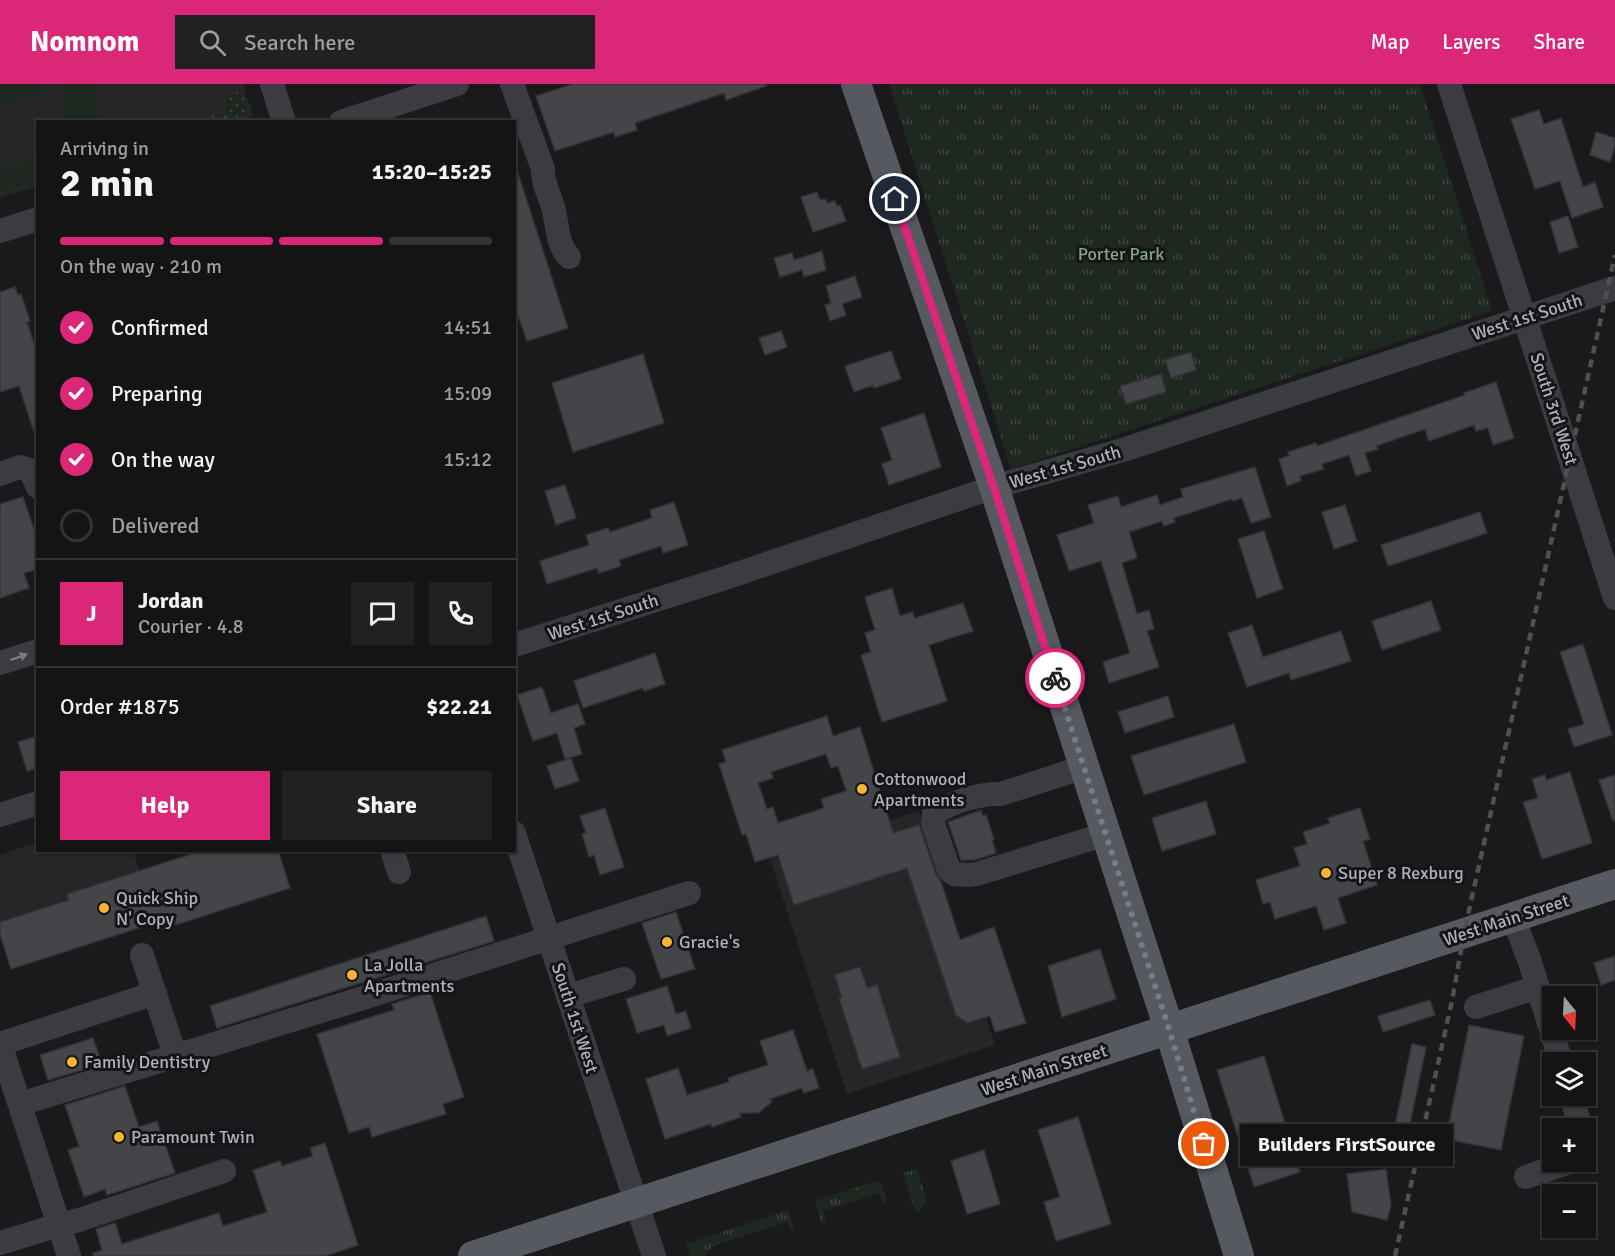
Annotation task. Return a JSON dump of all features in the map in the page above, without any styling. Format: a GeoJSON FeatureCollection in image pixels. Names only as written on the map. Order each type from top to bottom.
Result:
{"type":"FeatureCollection","features":[{"type":"Feature","properties":{"kind":"main road"},"geometry":{"type":"LineString","coordinates":[[856,84],[994,488],[1169,1029],[1239,1256]]}},
{"type":"Feature","properties":{"kind":"main road","name":"West Main Street"},"geometry":{"type":"LineString","coordinates":[[473,1256],[1615,884]]}},
{"type":"Feature","properties":{"kind":"street"},"geometry":{"type":"LineString","coordinates":[[272,84],[283,120]]}},
{"type":"Feature","properties":{"kind":"street"},"geometry":{"type":"LineString","coordinates":[[347,120],[457,84]]}},
{"type":"Feature","properties":{"kind":"street"},"geometry":{"type":"LineString","coordinates":[[512,84],[543,169],[542,178],[555,215],[564,252],[569,257]]}},
{"type":"Feature","properties":{"kind":"street","name":"South 3rd West"},"geometry":{"type":"LineString","coordinates":[[1449,84],[1615,598]]}},
{"type":"Feature","properties":{"kind":"street"},"geometry":{"type":"LineString","coordinates":[[0,231],[36,220]]}},
{"type":"Feature","properties":{"kind":"street","name":"West 1st South"},"geometry":{"type":"LineString","coordinates":[[516,644],[725,578],[994,488],[1126,449],[1615,288]]}},
{"type":"Feature","properties":{"kind":"street"},"geometry":{"type":"LineString","coordinates":[[0,474],[20,467],[30,470],[36,483]]}},
{"type":"Feature","properties":{"kind":"street"},"geometry":{"type":"LineString","coordinates":[[0,663],[36,652]]}},
{"type":"Feature","properties":{"kind":"street"},"geometry":{"type":"LineString","coordinates":[[1084,767],[1001,794],[989,793],[942,808],[934,814],[933,823],[949,870],[954,874],[968,876],[1106,834]]}},
{"type":"Feature","properties":{"kind":"street"},"geometry":{"type":"LineString","coordinates":[[0,815],[36,803]]}},
{"type":"Feature","properties":{"kind":"street","name":"South 1st West"},"geometry":{"type":"LineString","coordinates":[[516,839],[654,1256]]}},
{"type":"Feature","properties":{"kind":"street"},"geometry":{"type":"LineString","coordinates":[[11,1094],[175,1055],[689,893]]}},
{"type":"Feature","properties":{"kind":"street"},"geometry":{"type":"LineString","coordinates":[[1513,917],[1558,1052]]}},
{"type":"Feature","properties":{"kind":"street"},"geometry":{"type":"LineString","coordinates":[[142,955],[175,1055]]}},
{"type":"Feature","properties":{"kind":"street"},"geometry":{"type":"LineString","coordinates":[[568,996],[624,979]]}},
{"type":"Feature","properties":{"kind":"street"},"geometry":{"type":"LineString","coordinates":[[1476,1007],[1538,987]]}},
{"type":"Feature","properties":{"kind":"street"},"geometry":{"type":"LineString","coordinates":[[69,1256],[11,1094],[0,1044],[155,993]]}},
{"type":"Feature","properties":{"kind":"street"},"geometry":{"type":"LineString","coordinates":[[0,1244],[224,1172]]}},
{"type":"Feature","properties":{"kind":"street"},"geometry":{"type":"LineString","coordinates":[[1526,1177],[1542,1172]]}},
{"type":"Feature","properties":{"kind":"shaded area"},"geometry":{"type":"Polygon","coordinates":[[[0,84],[243,84],[253,116],[242,120],[36,120],[36,186],[0,198],[0,84]]]}},
{"type":"Feature","properties":{"kind":"shaded area"},"geometry":{"type":"Polygon","coordinates":[[[919,811],[995,1045],[847,1094],[770,859],[919,811]]]}},
{"type":"Feature","properties":{"kind":"shaded area"},"geometry":{"type":"Polygon","coordinates":[[[36,842],[36,852],[133,852],[156,922],[11,969],[0,934],[0,855],[36,842]]]}},
{"type":"Feature","properties":{"kind":"green space"},"geometry":{"type":"Polygon","coordinates":[[[0,84],[43,84],[45,94],[0,107],[0,84]]]}},
{"type":"Feature","properties":{"kind":"green space"},"geometry":{"type":"Polygon","coordinates":[[[63,84],[92,84],[104,120],[59,120],[63,84]]]}},
{"type":"Feature","properties":{"kind":"green space","name":"Porter Park"},"geometry":{"type":"Polygon","coordinates":[[[889,84],[1420,84],[1492,311],[1011,469],[889,84]]]}},
{"type":"Feature","properties":{"kind":"green space"},"geometry":{"type":"Polygon","coordinates":[[[232,92],[242,93],[249,114],[229,120],[198,120],[226,112],[225,96],[232,92]]]}},
{"type":"Feature","properties":{"kind":"green space"},"geometry":{"type":"Polygon","coordinates":[[[36,152],[36,179],[23,186],[0,192],[0,171],[24,162],[36,152]]]}},
{"type":"Feature","properties":{"kind":"green space"},"geometry":{"type":"Polygon","coordinates":[[[917,1169],[927,1201],[918,1213],[914,1209],[903,1173],[917,1169]]]}},
{"type":"Feature","properties":{"kind":"green space"},"geometry":{"type":"Polygon","coordinates":[[[880,1180],[887,1200],[885,1203],[882,1202],[879,1193],[823,1211],[826,1221],[825,1224],[821,1223],[815,1201],[880,1180]]]}},
{"type":"Feature","properties":{"kind":"green space"},"geometry":{"type":"Polygon","coordinates":[[[788,1210],[794,1229],[792,1232],[787,1222],[713,1246],[704,1256],[690,1256],[686,1244],[788,1210]]]}},
{"type":"Feature","properties":{"kind":"building"},"geometry":{"type":"Polygon","coordinates":[[[573,84],[766,84],[766,86],[726,100],[724,93],[635,123],[637,130],[615,137],[614,132],[555,151],[536,96],[573,84]]]}},
{"type":"Feature","properties":{"kind":"building"},"geometry":{"type":"Polygon","coordinates":[[[1539,110],[1544,124],[1561,118],[1583,187],[1595,182],[1603,207],[1572,218],[1560,181],[1535,189],[1511,119],[1539,110]]]}},
{"type":"Feature","properties":{"kind":"building"},"geometry":{"type":"Polygon","coordinates":[[[1596,132],[1615,138],[1610,162],[1590,155],[1596,132]]]}},
{"type":"Feature","properties":{"kind":"building"},"geometry":{"type":"Polygon","coordinates":[[[516,170],[568,328],[527,341],[516,310],[516,170]]]}},
{"type":"Feature","properties":{"kind":"building"},"geometry":{"type":"Polygon","coordinates":[[[817,192],[820,200],[826,199],[827,203],[835,201],[837,206],[840,205],[846,221],[813,232],[801,197],[817,192]]]}},
{"type":"Feature","properties":{"kind":"building"},"geometry":{"type":"Polygon","coordinates":[[[1568,216],[1578,247],[1559,253],[1550,222],[1568,216]]]}},
{"type":"Feature","properties":{"kind":"building"},"geometry":{"type":"Polygon","coordinates":[[[822,251],[826,270],[804,277],[802,270],[780,277],[774,258],[792,253],[794,260],[822,251]]]}},
{"type":"Feature","properties":{"kind":"building"},"geometry":{"type":"Polygon","coordinates":[[[855,276],[862,297],[842,304],[846,315],[830,321],[825,305],[831,303],[826,286],[855,276]]]}},
{"type":"Feature","properties":{"kind":"building"},"geometry":{"type":"Polygon","coordinates":[[[15,287],[18,295],[21,294],[30,321],[27,322],[36,347],[36,435],[19,386],[0,392],[0,292],[15,287]]]}},
{"type":"Feature","properties":{"kind":"building"},"geometry":{"type":"Polygon","coordinates":[[[781,331],[787,347],[765,355],[759,338],[781,331]]]}},
{"type":"Feature","properties":{"kind":"building"},"geometry":{"type":"Polygon","coordinates":[[[891,351],[901,379],[854,392],[845,366],[891,351]]]}},
{"type":"Feature","properties":{"kind":"building"},"geometry":{"type":"Polygon","coordinates":[[[1191,352],[1196,370],[1171,378],[1165,360],[1191,352]]]}},
{"type":"Feature","properties":{"kind":"building"},"geometry":{"type":"Polygon","coordinates":[[[643,354],[664,423],[573,452],[552,383],[643,354]]]}},
{"type":"Feature","properties":{"kind":"building"},"geometry":{"type":"Polygon","coordinates":[[[1161,374],[1166,392],[1126,404],[1120,386],[1161,374]]]}},
{"type":"Feature","properties":{"kind":"building"},"geometry":{"type":"Polygon","coordinates":[[[1496,382],[1514,438],[1493,445],[1488,428],[1476,431],[1474,425],[1429,441],[1425,429],[1376,446],[1378,449],[1365,453],[1371,471],[1356,476],[1349,455],[1322,464],[1324,469],[1300,476],[1301,481],[1287,486],[1279,459],[1289,456],[1288,452],[1316,443],[1317,446],[1465,395],[1464,393],[1496,382]]]}},
{"type":"Feature","properties":{"kind":"building"},"geometry":{"type":"Polygon","coordinates":[[[924,413],[941,467],[889,485],[882,464],[892,460],[881,428],[924,413]]]}},
{"type":"Feature","properties":{"kind":"building"},"geometry":{"type":"Polygon","coordinates":[[[1255,467],[1271,517],[1251,523],[1242,498],[1233,501],[1232,499],[1174,518],[1175,522],[1164,526],[1162,521],[1129,532],[1137,558],[1122,563],[1137,614],[1149,610],[1154,629],[1147,631],[1159,667],[1109,683],[1103,662],[1130,653],[1101,561],[1069,571],[1057,535],[1094,523],[1088,505],[1118,496],[1121,507],[1157,495],[1160,505],[1183,497],[1181,489],[1255,467]]]}},
{"type":"Feature","properties":{"kind":"building"},"geometry":{"type":"Polygon","coordinates":[[[565,485],[576,518],[556,525],[545,491],[565,485]]]}},
{"type":"Feature","properties":{"kind":"building"},"geometry":{"type":"Polygon","coordinates":[[[23,497],[36,535],[36,570],[24,573],[29,588],[0,598],[0,504],[23,497]]]}},
{"type":"Feature","properties":{"kind":"building"},"geometry":{"type":"Polygon","coordinates":[[[674,502],[688,545],[663,553],[661,546],[619,560],[621,566],[599,573],[597,568],[547,584],[540,561],[589,545],[586,535],[608,528],[610,532],[652,518],[650,510],[674,502]]]}},
{"type":"Feature","properties":{"kind":"building"},"geometry":{"type":"Polygon","coordinates":[[[1345,505],[1357,541],[1334,549],[1322,512],[1345,505]]]}},
{"type":"Feature","properties":{"kind":"building"},"geometry":{"type":"Polygon","coordinates":[[[1480,512],[1487,533],[1388,566],[1381,545],[1480,512]]]}},
{"type":"Feature","properties":{"kind":"building"},"geometry":{"type":"Polygon","coordinates":[[[1264,531],[1283,589],[1257,598],[1238,539],[1264,531]]]}},
{"type":"Feature","properties":{"kind":"building"},"geometry":{"type":"Polygon","coordinates":[[[892,588],[900,616],[912,612],[915,618],[963,603],[973,631],[929,645],[947,701],[882,722],[861,655],[871,652],[865,633],[875,630],[865,597],[892,588]]]}},
{"type":"Feature","properties":{"kind":"building"},"geometry":{"type":"Polygon","coordinates":[[[1431,601],[1441,630],[1382,650],[1372,621],[1431,601]]]}},
{"type":"Feature","properties":{"kind":"building"},"geometry":{"type":"Polygon","coordinates":[[[1252,625],[1263,657],[1341,631],[1351,661],[1291,680],[1289,673],[1247,687],[1228,633],[1252,625]]]}},
{"type":"Feature","properties":{"kind":"building"},"geometry":{"type":"Polygon","coordinates":[[[1583,644],[1612,735],[1574,747],[1568,729],[1584,724],[1560,652],[1583,644]]]}},
{"type":"Feature","properties":{"kind":"building"},"geometry":{"type":"Polygon","coordinates":[[[655,653],[665,684],[644,691],[643,688],[583,708],[574,681],[655,653]]]}},
{"type":"Feature","properties":{"kind":"building"},"geometry":{"type":"Polygon","coordinates":[[[542,687],[551,713],[578,704],[585,724],[574,728],[582,754],[565,759],[557,733],[533,741],[517,695],[542,687]]]}},
{"type":"Feature","properties":{"kind":"building"},"geometry":{"type":"Polygon","coordinates":[[[1168,696],[1174,717],[1125,733],[1118,712],[1168,696]]]}},
{"type":"Feature","properties":{"kind":"building"},"geometry":{"type":"Polygon","coordinates":[[[827,716],[833,736],[860,727],[893,833],[919,825],[960,940],[994,927],[1026,1023],[995,1032],[990,1016],[967,1023],[956,1015],[907,868],[794,905],[778,855],[755,862],[746,834],[742,835],[719,764],[726,762],[722,750],[827,716]],[[826,754],[771,772],[773,778],[758,783],[767,809],[773,807],[778,823],[824,808],[821,799],[846,791],[838,766],[831,768],[826,754]]]}},
{"type":"Feature","properties":{"kind":"building"},"geometry":{"type":"Polygon","coordinates":[[[1234,724],[1246,762],[1144,795],[1131,756],[1234,724]]]}},
{"type":"Feature","properties":{"kind":"building"},"geometry":{"type":"Polygon","coordinates":[[[36,737],[36,769],[27,771],[18,742],[36,737]]]}},
{"type":"Feature","properties":{"kind":"building"},"geometry":{"type":"Polygon","coordinates":[[[571,758],[579,781],[555,789],[547,766],[571,758]]]}},
{"type":"Feature","properties":{"kind":"building"},"geometry":{"type":"Polygon","coordinates":[[[1570,772],[1592,843],[1542,859],[1523,802],[1538,798],[1532,779],[1545,775],[1546,780],[1570,772]]]}},
{"type":"Feature","properties":{"kind":"building"},"geometry":{"type":"Polygon","coordinates":[[[1615,775],[1615,820],[1613,821],[1599,780],[1615,775]]]}},
{"type":"Feature","properties":{"kind":"building"},"geometry":{"type":"Polygon","coordinates":[[[1206,801],[1216,834],[1162,851],[1152,818],[1206,801]]]}},
{"type":"Feature","properties":{"kind":"building"},"geometry":{"type":"Polygon","coordinates":[[[605,808],[624,867],[600,875],[594,855],[589,857],[582,834],[586,833],[580,816],[605,808]]]}},
{"type":"Feature","properties":{"kind":"building","name":"Super 8 Rexburg"},"geometry":{"type":"Polygon","coordinates":[[[1360,808],[1370,839],[1363,841],[1377,885],[1338,898],[1346,923],[1324,930],[1316,906],[1275,919],[1270,902],[1263,904],[1256,880],[1300,866],[1294,848],[1307,844],[1303,832],[1330,823],[1328,818],[1360,808]]]}},
{"type":"Feature","properties":{"kind":"building"},"geometry":{"type":"Polygon","coordinates":[[[981,810],[983,816],[986,815],[996,853],[974,860],[961,860],[948,822],[981,810]]]}},
{"type":"Feature","properties":{"kind":"building"},"geometry":{"type":"Polygon","coordinates":[[[198,852],[279,852],[290,888],[160,930],[157,922],[11,969],[0,934],[0,922],[69,900],[67,894],[198,852]]]}},
{"type":"Feature","properties":{"kind":"building","name":"Gracie's"},"geometry":{"type":"Polygon","coordinates":[[[676,912],[695,969],[661,979],[642,923],[676,912]]]}},
{"type":"Feature","properties":{"kind":"building","name":"La Jolla Apartments"},"geometry":{"type":"Polygon","coordinates":[[[486,916],[494,941],[217,1028],[210,1006],[486,916]]]}},
{"type":"Feature","properties":{"kind":"building"},"geometry":{"type":"Polygon","coordinates":[[[1100,949],[1116,999],[1062,1017],[1048,966],[1100,949]]]}},
{"type":"Feature","properties":{"kind":"building"},"geometry":{"type":"Polygon","coordinates":[[[1615,956],[1615,980],[1601,985],[1594,963],[1615,956]]]}},
{"type":"Feature","properties":{"kind":"building"},"geometry":{"type":"Polygon","coordinates":[[[860,967],[867,988],[877,985],[900,1057],[862,1069],[839,998],[842,997],[835,975],[860,967]]]}},
{"type":"Feature","properties":{"kind":"building"},"geometry":{"type":"Polygon","coordinates":[[[667,986],[676,1014],[686,1011],[691,1028],[667,1036],[664,1025],[637,1033],[626,999],[667,986]]]}},
{"type":"Feature","properties":{"kind":"building"},"geometry":{"type":"Polygon","coordinates":[[[430,992],[464,1097],[443,1104],[446,1114],[372,1137],[369,1127],[349,1133],[317,1034],[394,1010],[392,1004],[430,992]]]}},
{"type":"Feature","properties":{"kind":"building"},"geometry":{"type":"Polygon","coordinates":[[[1430,1000],[1435,1015],[1383,1032],[1378,1016],[1430,1000]]]}},
{"type":"Feature","properties":{"kind":"building"},"geometry":{"type":"Polygon","coordinates":[[[1469,1025],[1524,1036],[1501,1150],[1446,1139],[1469,1025]]]}},
{"type":"Feature","properties":{"kind":"building"},"geometry":{"type":"Polygon","coordinates":[[[793,1030],[807,1071],[813,1069],[819,1088],[804,1093],[802,1088],[770,1099],[772,1102],[758,1113],[740,1113],[741,1117],[665,1139],[646,1079],[678,1068],[687,1095],[729,1082],[728,1078],[768,1065],[760,1041],[793,1030]]]}},
{"type":"Feature","properties":{"kind":"building","name":"Family Dentistry"},"geometry":{"type":"Polygon","coordinates":[[[93,1038],[102,1064],[48,1080],[40,1055],[93,1038]]]}},
{"type":"Feature","properties":{"kind":"building"},"geometry":{"type":"Polygon","coordinates":[[[1412,1044],[1426,1047],[1404,1153],[1390,1150],[1412,1044]]]}},
{"type":"Feature","properties":{"kind":"building"},"geometry":{"type":"Polygon","coordinates":[[[1264,1056],[1300,1172],[1254,1187],[1217,1070],[1264,1056]]]}},
{"type":"Feature","properties":{"kind":"building","name":"Paramount Twin"},"geometry":{"type":"Polygon","coordinates":[[[125,1086],[139,1127],[157,1121],[175,1173],[107,1195],[105,1189],[84,1197],[68,1150],[79,1146],[65,1105],[125,1086]]]}},
{"type":"Feature","properties":{"kind":"building"},"geometry":{"type":"Polygon","coordinates":[[[1078,1117],[1111,1224],[1056,1241],[1044,1202],[1060,1197],[1038,1130],[1078,1117]]]}},
{"type":"Feature","properties":{"kind":"building"},"geometry":{"type":"Polygon","coordinates":[[[325,1143],[358,1245],[325,1256],[93,1256],[93,1253],[102,1250],[96,1229],[115,1223],[122,1244],[219,1213],[223,1226],[267,1212],[253,1170],[280,1161],[282,1166],[313,1156],[310,1148],[325,1143]]]}},
{"type":"Feature","properties":{"kind":"building"},"geometry":{"type":"Polygon","coordinates":[[[984,1150],[1000,1204],[967,1214],[951,1161],[984,1150]]]}},
{"type":"Feature","properties":{"kind":"building"},"geometry":{"type":"Polygon","coordinates":[[[1386,1169],[1391,1206],[1387,1220],[1352,1212],[1347,1174],[1386,1169]]]}},
{"type":"Feature","properties":{"kind":"railway"},"geometry":{"type":"LineString","coordinates":[[1395,1256],[1452,1001],[1464,933],[1615,255]]}},
{"type":"Feature","properties":{"kind":"way so far"},"geometry":{"type":"LineString","coordinates":[[1055,678],[1204,1144]]}},
{"type":"Feature","properties":{"kind":"place","name":"Cottonwood Apartments"},"geometry":{"type":"Point","coordinates":[862,789]}},
{"type":"Feature","properties":{"kind":"place","name":"Super 8 Rexburg"},"geometry":{"type":"Point","coordinates":[1326,873]}},
{"type":"Feature","properties":{"kind":"place","name":"Quick Ship N' Copy"},"geometry":{"type":"Point","coordinates":[104,908]}},
{"type":"Feature","properties":{"kind":"place","name":"Gracie's"},"geometry":{"type":"Point","coordinates":[667,942]}},
{"type":"Feature","properties":{"kind":"place","name":"La Jolla Apartments"},"geometry":{"type":"Point","coordinates":[352,975]}},
{"type":"Feature","properties":{"kind":"place","name":"Family Dentistry"},"geometry":{"type":"Point","coordinates":[72,1062]}},
{"type":"Feature","properties":{"kind":"place","name":"Paramount Twin"},"geometry":{"type":"Point","coordinates":[119,1137]}},
{"type":"Feature","properties":{"kind":"place","name":"Builders FirstSource"},"geometry":{"type":"Point","coordinates":[1204,1144]}},
{"type":"Feature","properties":{"kind":"route"},"geometry":{"type":"LineString","coordinates":[[895,199],[994,488],[1055,678]]}}]}
